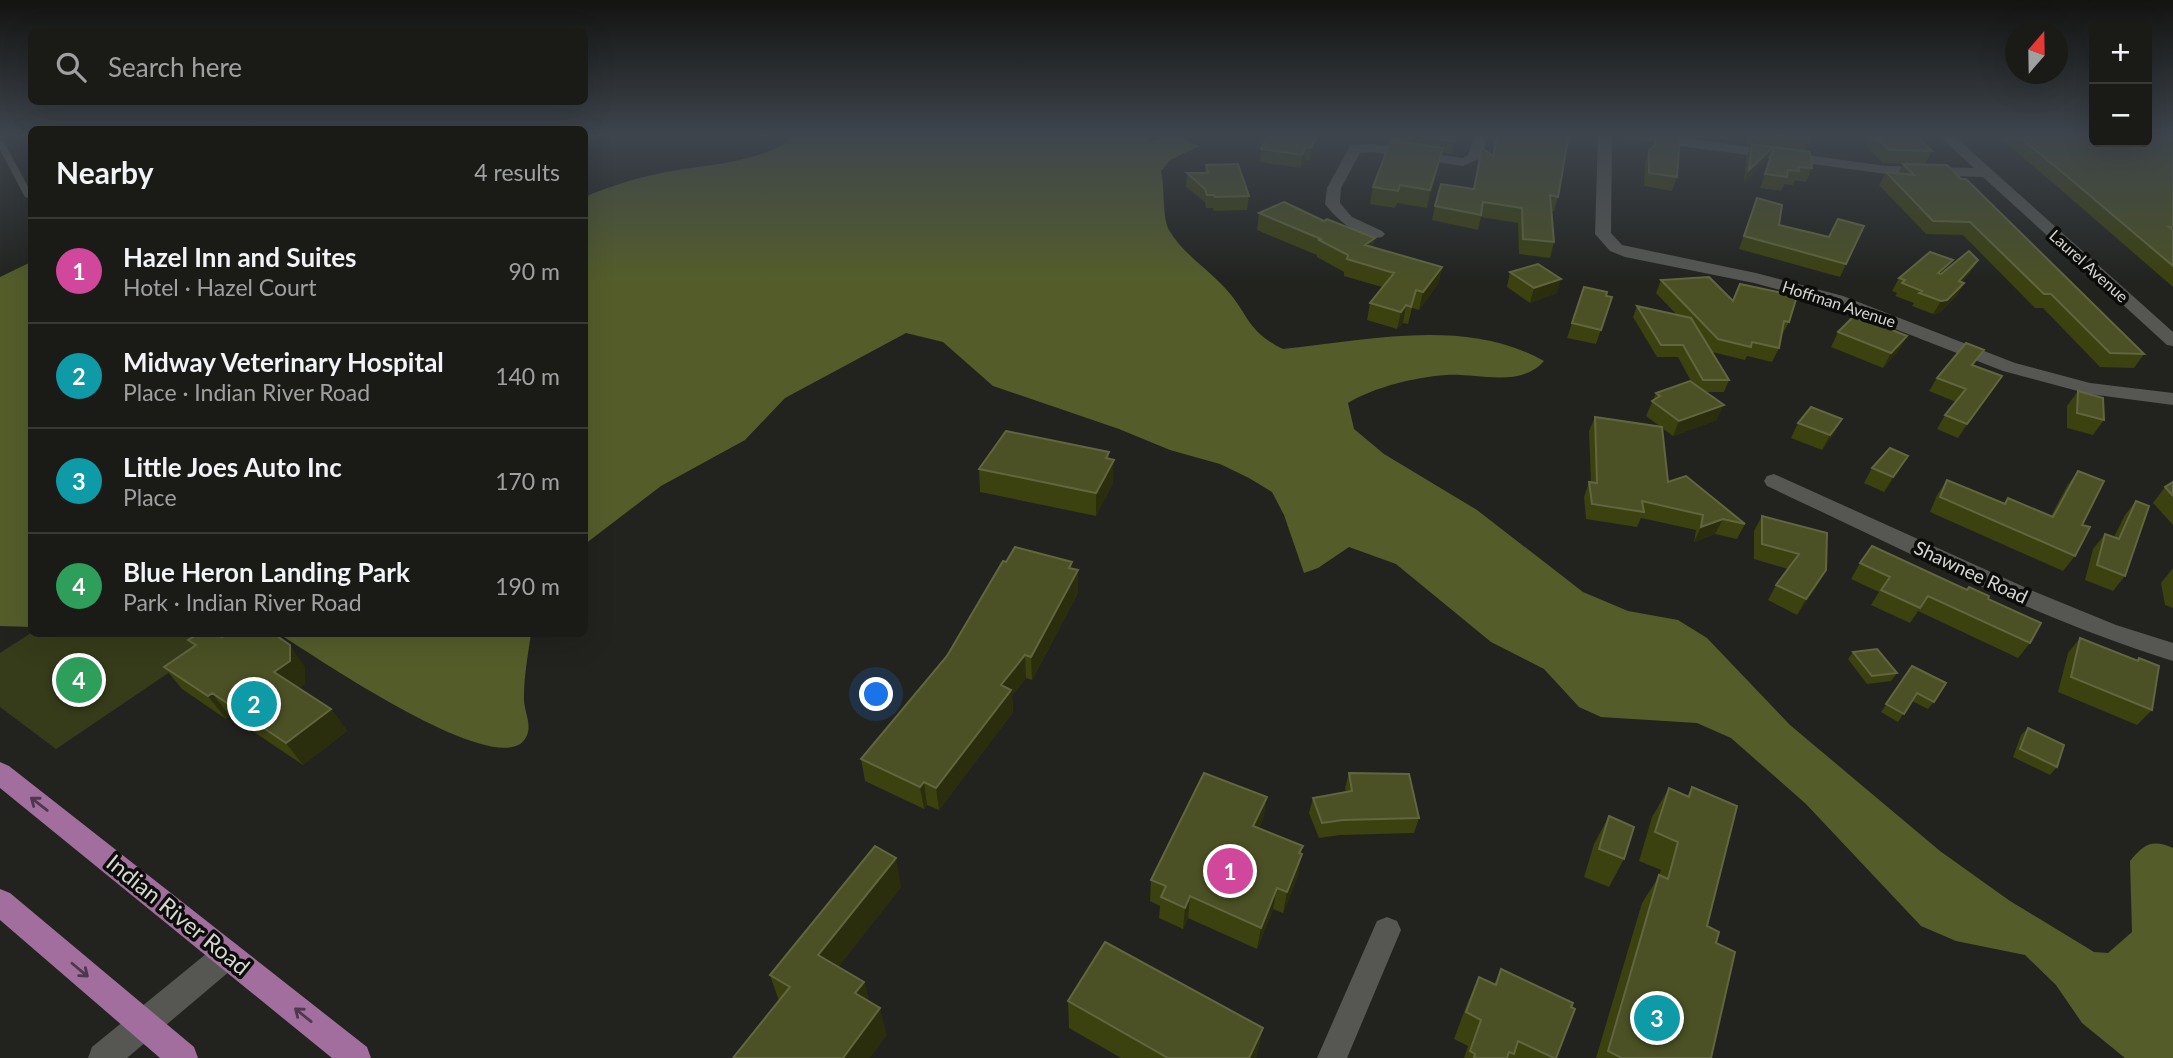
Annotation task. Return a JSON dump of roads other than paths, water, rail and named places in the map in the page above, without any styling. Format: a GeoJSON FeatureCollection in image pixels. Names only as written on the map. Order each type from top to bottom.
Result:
{"type":"FeatureCollection","features":[{"type":"Feature","properties":{"kind":"main road","name":"Indian River Road"},"geometry":{"type":"LineString","coordinates":[[0,773],[356,1058]]}},
{"type":"Feature","properties":{"kind":"main road"},"geometry":{"type":"LineString","coordinates":[[0,902],[183,1058]]}},
{"type":"Feature","properties":{"kind":"street"},"geometry":{"type":"LineString","coordinates":[[1336,183],[1332,205],[1347,219],[1377,234]]}},
{"type":"Feature","properties":{"kind":"street","name":"Hoffman Avenue"},"geometry":{"type":"LineString","coordinates":[[1604,183],[1603,234],[1616,248],[1620,258],[1756,278],[1837,300],[2009,367],[2090,388],[2173,399]]}},
{"type":"Feature","properties":{"kind":"street","name":"Laurel Avenue"},"geometry":{"type":"LineString","coordinates":[[1997,183],[2173,341]]}},
{"type":"Feature","properties":{"kind":"street","name":"Shawnee Road"},"geometry":{"type":"LineString","coordinates":[[1774,481],[2025,597],[2108,631],[2173,652]]}},
{"type":"Feature","properties":{"kind":"street"},"geometry":{"type":"LineString","coordinates":[[1332,1058],[1387,930]]}},
{"type":"Feature","properties":{"kind":"street"},"geometry":{"type":"LineString","coordinates":[[103,1058],[227,955]]}},
{"type":"Feature","properties":{"kind":"place","name":"Blue Heron Landing Park"},"geometry":{"type":"Point","coordinates":[79,680]}},
{"type":"Feature","properties":{"kind":"place","name":"Midway Veterinary Hospital"},"geometry":{"type":"Point","coordinates":[254,704]}},
{"type":"Feature","properties":{"kind":"place","name":"Hazel Inn and Suites"},"geometry":{"type":"Point","coordinates":[1230,871]}},
{"type":"Feature","properties":{"kind":"place","name":"Little Joes Auto Inc"},"geometry":{"type":"Point","coordinates":[1657,1018]}}]}
